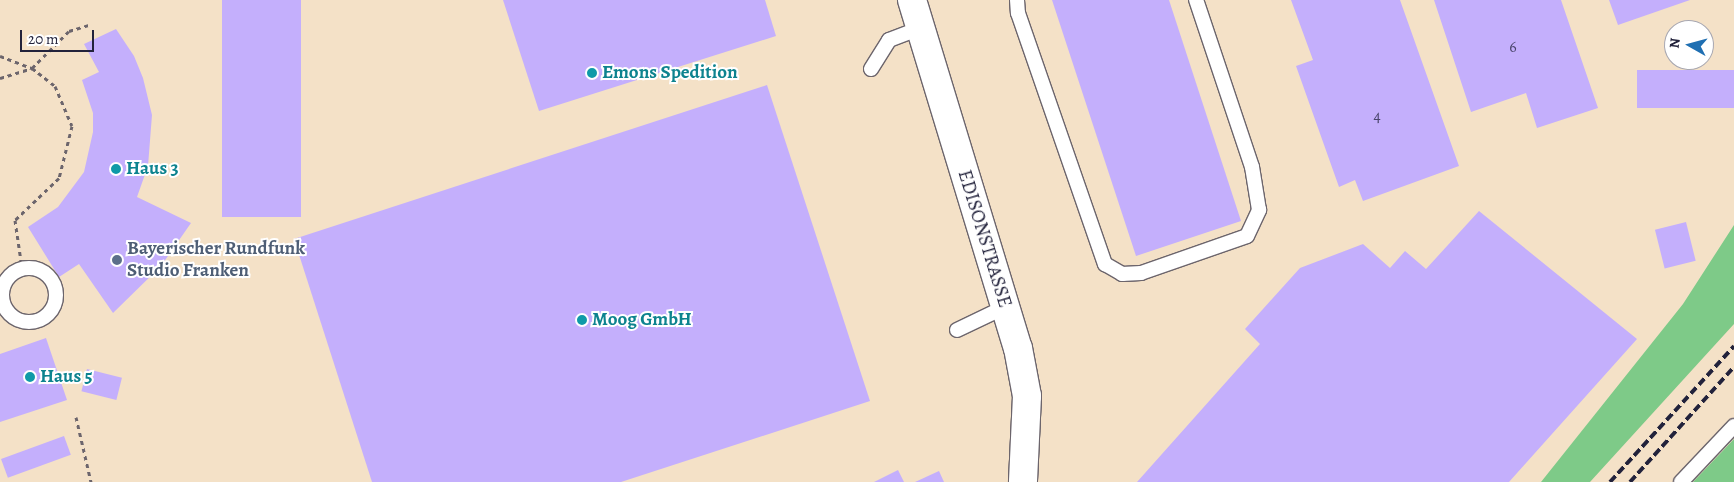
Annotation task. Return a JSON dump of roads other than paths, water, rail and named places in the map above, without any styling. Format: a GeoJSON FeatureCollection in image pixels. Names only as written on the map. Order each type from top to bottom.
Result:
{"type":"FeatureCollection","features":[{"type":"Feature","properties":{"kind":"street","name":"EDISONSTRASSE"},"geometry":{"type":"LineString","coordinates":[[912,0],[1018,348],[1027,396],[1024,482]]}},
{"type":"Feature","properties":{"kind":"lane"},"geometry":{"type":"LineString","coordinates":[[1017,0],[1018,14],[1105,264],[1122,274],[1141,273],[1247,236],[1260,210],[1252,167],[1196,0]]}},
{"type":"Feature","properties":{"kind":"lane"},"geometry":{"type":"LineString","coordinates":[[871,69],[889,40],[920,28]]}},
{"type":"Feature","properties":{"kind":"lane"},"geometry":{"type":"LineString","coordinates":[[22,268],[44,271],[56,290],[51,311],[35,322],[15,319],[1,304],[4,281],[22,268]]}},
{"type":"Feature","properties":{"kind":"lane"},"geometry":{"type":"LineString","coordinates":[[957,330],[1006,307]]}},
{"type":"Feature","properties":{"kind":"lane"},"geometry":{"type":"LineString","coordinates":[[1681,482],[1734,426]]}},
{"type":"Feature","properties":{"kind":"railway"},"geometry":{"type":"LineString","coordinates":[[1610,482],[1734,346]]}},
{"type":"Feature","properties":{"kind":"railway"},"geometry":{"type":"LineString","coordinates":[[1630,482],[1734,367]]}},
{"type":"Feature","properties":{"kind":"place","name":"Emons Spedition"},"geometry":{"type":"Point","coordinates":[592,73]}},
{"type":"Feature","properties":{"kind":"place","name":"Haus 3"},"geometry":{"type":"Point","coordinates":[116,169]}},
{"type":"Feature","properties":{"kind":"place","name":"Bayerischer Rundfunk Studio Franken"},"geometry":{"type":"Point","coordinates":[117,260]}},
{"type":"Feature","properties":{"kind":"place","name":"Moog GmbH"},"geometry":{"type":"Point","coordinates":[582,320]}},
{"type":"Feature","properties":{"kind":"place","name":"Haus 5"},"geometry":{"type":"Point","coordinates":[30,377]}}]}
